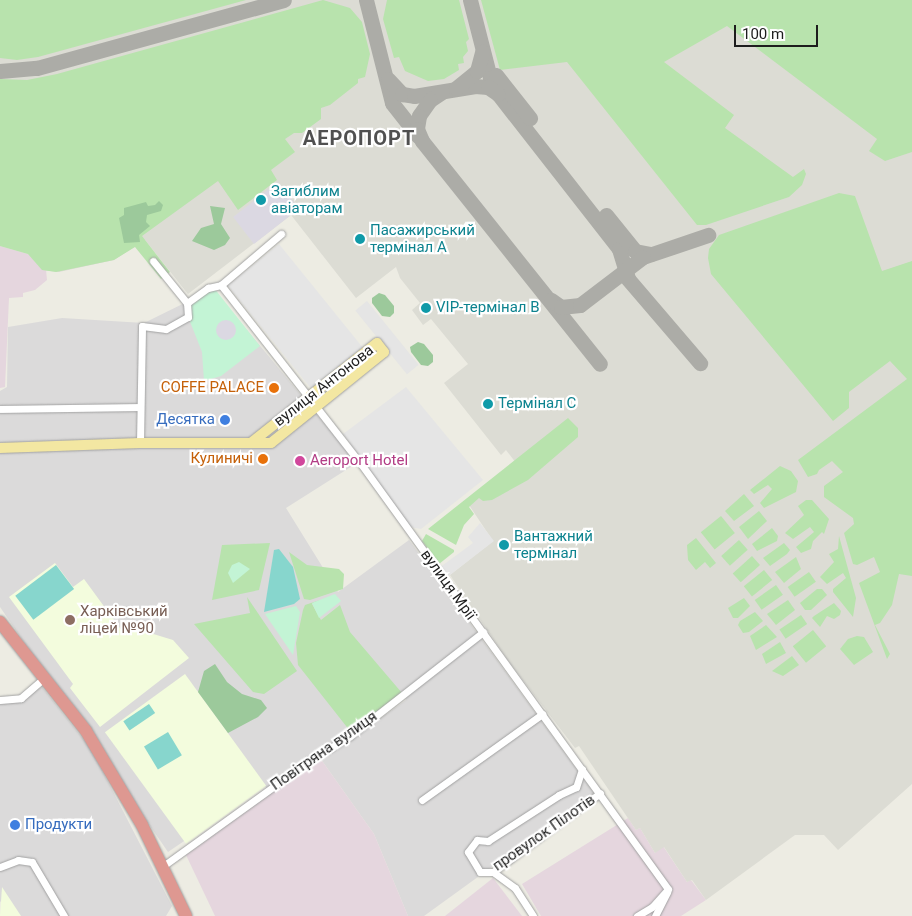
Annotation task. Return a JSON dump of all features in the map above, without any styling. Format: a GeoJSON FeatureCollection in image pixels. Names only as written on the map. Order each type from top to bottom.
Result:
{"type":"FeatureCollection","features":[{"type":"Feature","properties":{"kind":"highway"},"geometry":{"type":"LineString","coordinates":[[0,622],[86,732],[163,866],[181,913]]}},
{"type":"Feature","properties":{"kind":"main road","name":"вулиця Антонова"},"geometry":{"type":"LineString","coordinates":[[0,448],[140,443],[252,444],[272,442],[317,408],[384,352],[377,343],[252,444]]}},
{"type":"Feature","properties":{"kind":"street"},"geometry":{"type":"LineString","coordinates":[[187,303],[208,288],[221,285],[281,234]]}},
{"type":"Feature","properties":{"kind":"street"},"geometry":{"type":"LineString","coordinates":[[140,443],[142,326],[166,329],[188,317],[187,303],[154,261]]}},
{"type":"Feature","properties":{"kind":"street","name":"вулиця Мрії"},"geometry":{"type":"LineString","coordinates":[[221,285],[310,398],[483,632],[668,889]]}},
{"type":"Feature","properties":{"kind":"street"},"geometry":{"type":"LineString","coordinates":[[0,408],[140,408]]}},
{"type":"Feature","properties":{"kind":"street","name":"Повітряна вулиця"},"geometry":{"type":"LineString","coordinates":[[163,866],[308,761],[350,736],[483,632]]}},
{"type":"Feature","properties":{"kind":"street"},"geometry":{"type":"LineString","coordinates":[[0,700],[22,698],[44,678]]}},
{"type":"Feature","properties":{"kind":"street"},"geometry":{"type":"LineString","coordinates":[[422,800],[542,714]]}},
{"type":"Feature","properties":{"kind":"street","name":"провулок Пілотів"},"geometry":{"type":"LineString","coordinates":[[582,769],[576,787],[559,795],[488,841],[477,840],[468,852],[480,872],[493,872],[600,793]]}},
{"type":"Feature","properties":{"kind":"street"},"geometry":{"type":"LineString","coordinates":[[0,867],[18,860],[32,862],[64,916]]}},
{"type":"Feature","properties":{"kind":"street"},"geometry":{"type":"LineString","coordinates":[[493,872],[514,888],[533,916]]}},
{"type":"Feature","properties":{"kind":"street"},"geometry":{"type":"LineString","coordinates":[[637,916],[652,907],[668,889]]}},
{"type":"Feature","properties":{"kind":"street"},"geometry":{"type":"LineString","coordinates":[[655,916],[668,889]]}},
{"type":"Feature","properties":{"kind":"shaded area"},"geometry":{"type":"Polygon","coordinates":[[[0,0],[912,0],[912,784],[838,850],[824,835],[795,835],[706,900],[692,880],[687,882],[664,847],[655,853],[640,828],[636,830],[579,746],[575,748],[509,662],[450,575],[493,541],[467,502],[516,463],[506,450],[501,455],[444,383],[468,364],[431,319],[423,325],[412,310],[420,303],[400,278],[396,267],[356,298],[291,215],[188,294],[145,240],[114,260],[59,272],[42,270],[28,254],[0,246],[0,0]]]}},
{"type":"Feature","properties":{"kind":"shaded area"},"geometry":{"type":"Polygon","coordinates":[[[278,182],[299,209],[254,244],[233,217],[278,182]]]}},
{"type":"Feature","properties":{"kind":"shaded area"},"geometry":{"type":"Polygon","coordinates":[[[279,244],[363,348],[312,390],[228,286],[279,244]]]}},
{"type":"Feature","properties":{"kind":"shaded area"},"geometry":{"type":"Polygon","coordinates":[[[0,246],[28,254],[46,270],[47,280],[35,290],[23,293],[23,297],[9,298],[5,387],[0,388],[0,246]]]}},
{"type":"Feature","properties":{"kind":"shaded area"},"geometry":{"type":"Polygon","coordinates":[[[214,288],[260,346],[221,376],[204,381],[202,352],[189,319],[192,317],[189,304],[214,288]]]}},
{"type":"Feature","properties":{"kind":"shaded area"},"geometry":{"type":"Polygon","coordinates":[[[213,289],[357,463],[286,508],[338,592],[409,540],[594,793],[424,916],[408,916],[374,834],[320,758],[271,793],[265,786],[168,852],[0,607],[0,391],[7,387],[8,327],[62,318],[144,323],[213,289]],[[402,693],[345,732],[351,740],[406,700],[402,693]]]}},
{"type":"Feature","properties":{"kind":"shaded area"},"geometry":{"type":"Polygon","coordinates":[[[367,301],[419,365],[407,374],[355,310],[367,301]]]}},
{"type":"Feature","properties":{"kind":"shaded area"},"geometry":{"type":"Polygon","coordinates":[[[226,320],[233,323],[236,330],[233,337],[226,340],[219,337],[216,330],[219,323],[226,320]]]}},
{"type":"Feature","properties":{"kind":"shaded area"},"geometry":{"type":"Polygon","coordinates":[[[406,387],[483,480],[421,529],[410,527],[343,434],[406,387]]]}},
{"type":"Feature","properties":{"kind":"shaded area"},"geometry":{"type":"Polygon","coordinates":[[[480,523],[494,541],[446,578],[439,568],[473,543],[468,537],[480,523]]]}},
{"type":"Feature","properties":{"kind":"shaded area"},"geometry":{"type":"Polygon","coordinates":[[[279,549],[293,567],[300,599],[294,604],[264,612],[274,550],[279,549]]]}},
{"type":"Feature","properties":{"kind":"shaded area"},"geometry":{"type":"Polygon","coordinates":[[[239,562],[250,569],[233,583],[228,573],[232,565],[239,562]]]}},
{"type":"Feature","properties":{"kind":"shaded area"},"geometry":{"type":"Polygon","coordinates":[[[55,563],[73,587],[84,579],[125,635],[137,629],[173,640],[189,658],[100,727],[70,688],[73,684],[9,597],[55,563]]]}},
{"type":"Feature","properties":{"kind":"shaded area"},"geometry":{"type":"Polygon","coordinates":[[[56,565],[74,589],[33,620],[15,596],[56,565]]]}},
{"type":"Feature","properties":{"kind":"shaded area"},"geometry":{"type":"Polygon","coordinates":[[[335,594],[341,601],[319,618],[312,603],[335,594]]]}},
{"type":"Feature","properties":{"kind":"shaded area"},"geometry":{"type":"Polygon","coordinates":[[[296,606],[300,612],[293,655],[265,614],[296,606]]]}},
{"type":"Feature","properties":{"kind":"shaded area"},"geometry":{"type":"Polygon","coordinates":[[[185,674],[266,786],[186,844],[105,732],[185,674]]]}},
{"type":"Feature","properties":{"kind":"shaded area"},"geometry":{"type":"Polygon","coordinates":[[[42,687],[91,749],[172,906],[166,916],[13,916],[0,901],[0,703],[15,702],[42,687]]]}},
{"type":"Feature","properties":{"kind":"shaded area"},"geometry":{"type":"Polygon","coordinates":[[[149,704],[155,713],[129,730],[123,721],[149,704]]]}},
{"type":"Feature","properties":{"kind":"shaded area"},"geometry":{"type":"Polygon","coordinates":[[[168,732],[182,755],[158,770],[144,746],[168,732]]]}},
{"type":"Feature","properties":{"kind":"shaded area"},"geometry":{"type":"Polygon","coordinates":[[[320,758],[374,834],[408,916],[215,916],[186,855],[320,758]]]}},
{"type":"Feature","properties":{"kind":"shaded area"},"geometry":{"type":"Polygon","coordinates":[[[628,818],[636,830],[640,828],[655,853],[663,846],[687,882],[691,880],[706,900],[681,916],[541,916],[522,884],[628,818]]]}},
{"type":"Feature","properties":{"kind":"shaded area"},"geometry":{"type":"Polygon","coordinates":[[[493,878],[522,916],[445,916],[493,878]]]}},
{"type":"Feature","properties":{"kind":"shaded area"},"geometry":{"type":"Polygon","coordinates":[[[2,887],[21,916],[0,916],[2,887]]]}},
{"type":"Feature","properties":{"kind":"green space"},"geometry":{"type":"Polygon","coordinates":[[[0,0],[246,0],[38,57],[17,60],[0,58],[0,0]]]}},
{"type":"Feature","properties":{"kind":"green space"},"geometry":{"type":"Polygon","coordinates":[[[323,0],[350,8],[362,22],[370,54],[365,77],[358,79],[358,83],[330,105],[321,108],[321,119],[302,133],[294,133],[285,139],[295,152],[271,170],[277,180],[238,210],[218,181],[142,236],[170,272],[161,279],[135,247],[114,260],[56,272],[42,270],[28,254],[0,246],[0,79],[27,80],[57,74],[323,0]]]}},
{"type":"Feature","properties":{"kind":"green space"},"geometry":{"type":"Polygon","coordinates":[[[387,0],[459,0],[469,39],[466,42],[468,51],[463,57],[464,63],[458,64],[459,70],[444,79],[428,81],[405,71],[399,57],[394,58],[383,19],[387,0]]]}},
{"type":"Feature","properties":{"kind":"green space"},"geometry":{"type":"Polygon","coordinates":[[[481,0],[912,0],[912,152],[885,161],[869,151],[877,139],[727,26],[664,62],[734,115],[725,128],[793,177],[804,169],[806,174],[802,185],[789,197],[706,225],[697,225],[567,62],[500,70],[481,0]]]}},
{"type":"Feature","properties":{"kind":"green space"},"geometry":{"type":"Polygon","coordinates":[[[839,193],[855,196],[882,271],[912,261],[912,576],[899,574],[892,605],[880,623],[875,625],[890,654],[887,659],[859,583],[880,572],[874,557],[857,565],[853,564],[844,533],[854,524],[853,518],[824,497],[824,486],[843,472],[832,461],[819,470],[817,474],[808,477],[798,460],[907,379],[890,361],[849,392],[849,408],[833,421],[711,274],[708,258],[709,249],[719,235],[839,193]]]}},
{"type":"Feature","properties":{"kind":"green space"},"geometry":{"type":"Polygon","coordinates":[[[159,201],[163,205],[161,211],[147,215],[146,222],[150,226],[139,235],[140,242],[124,243],[119,218],[124,215],[124,208],[146,202],[148,206],[155,205],[159,201]]]}},
{"type":"Feature","properties":{"kind":"green space"},"geometry":{"type":"Polygon","coordinates":[[[210,206],[225,208],[221,224],[230,238],[225,245],[214,250],[192,241],[201,228],[214,224],[210,206]]]}},
{"type":"Feature","properties":{"kind":"green space"},"geometry":{"type":"Polygon","coordinates":[[[379,293],[385,295],[394,306],[394,313],[390,317],[382,316],[372,303],[372,298],[379,293]]]}},
{"type":"Feature","properties":{"kind":"green space"},"geometry":{"type":"Polygon","coordinates":[[[418,342],[424,344],[433,355],[433,362],[428,366],[421,365],[411,352],[410,347],[418,342]]]}},
{"type":"Feature","properties":{"kind":"green space"},"geometry":{"type":"Polygon","coordinates":[[[568,418],[578,428],[578,437],[528,480],[492,500],[483,501],[479,498],[469,507],[474,514],[464,525],[456,545],[428,529],[568,418]]]}},
{"type":"Feature","properties":{"kind":"green space"},"geometry":{"type":"Polygon","coordinates":[[[780,466],[791,471],[798,481],[796,492],[764,508],[760,503],[772,489],[768,485],[754,494],[750,490],[780,466]]]}},
{"type":"Feature","properties":{"kind":"green space"},"geometry":{"type":"Polygon","coordinates":[[[744,494],[754,506],[734,521],[725,511],[744,494]]]}},
{"type":"Feature","properties":{"kind":"green space"},"geometry":{"type":"Polygon","coordinates":[[[806,500],[812,500],[829,519],[824,534],[822,532],[813,541],[811,549],[801,553],[796,547],[814,532],[810,527],[793,539],[785,533],[804,515],[798,506],[806,500]]]}},
{"type":"Feature","properties":{"kind":"green space"},"geometry":{"type":"Polygon","coordinates":[[[759,511],[767,521],[748,539],[739,527],[759,511]]]}},
{"type":"Feature","properties":{"kind":"green space"},"geometry":{"type":"Polygon","coordinates":[[[721,516],[735,533],[715,549],[701,532],[721,516]]]}},
{"type":"Feature","properties":{"kind":"green space"},"geometry":{"type":"Polygon","coordinates":[[[772,528],[778,536],[777,541],[757,551],[752,544],[772,528]]]}},
{"type":"Feature","properties":{"kind":"green space"},"geometry":{"type":"Polygon","coordinates":[[[426,534],[454,550],[454,552],[439,564],[422,541],[426,534]]]}},
{"type":"Feature","properties":{"kind":"green space"},"geometry":{"type":"Polygon","coordinates":[[[839,536],[856,598],[853,617],[833,592],[833,589],[846,578],[843,573],[827,584],[820,577],[834,562],[829,554],[838,549],[839,536]]]}},
{"type":"Feature","properties":{"kind":"green space"},"geometry":{"type":"Polygon","coordinates":[[[696,538],[716,563],[710,568],[705,562],[696,570],[688,560],[687,545],[696,538]]]}},
{"type":"Feature","properties":{"kind":"green space"},"geometry":{"type":"Polygon","coordinates":[[[739,540],[748,550],[730,566],[721,556],[739,540]]]}},
{"type":"Feature","properties":{"kind":"green space"},"geometry":{"type":"Polygon","coordinates":[[[270,543],[259,590],[212,600],[222,545],[270,543]]]}},
{"type":"Feature","properties":{"kind":"green space"},"geometry":{"type":"Polygon","coordinates":[[[784,543],[790,550],[770,566],[763,558],[784,543]]]}},
{"type":"Feature","properties":{"kind":"green space"},"geometry":{"type":"Polygon","coordinates":[[[289,552],[307,565],[339,569],[344,574],[343,589],[310,600],[304,599],[289,552]]]}},
{"type":"Feature","properties":{"kind":"green space"},"geometry":{"type":"Polygon","coordinates":[[[752,556],[760,565],[741,582],[733,573],[752,556]]]}},
{"type":"Feature","properties":{"kind":"green space"},"geometry":{"type":"Polygon","coordinates":[[[796,557],[801,569],[784,583],[775,572],[796,557]]]}},
{"type":"Feature","properties":{"kind":"green space"},"geometry":{"type":"Polygon","coordinates":[[[764,570],[772,580],[752,596],[744,586],[764,570]]]}},
{"type":"Feature","properties":{"kind":"green space"},"geometry":{"type":"Polygon","coordinates":[[[809,572],[816,582],[795,597],[788,587],[809,572]]]}},
{"type":"Feature","properties":{"kind":"green space"},"geometry":{"type":"Polygon","coordinates":[[[776,585],[783,595],[762,610],[755,600],[776,585]]]}},
{"type":"Feature","properties":{"kind":"green space"},"geometry":{"type":"Polygon","coordinates":[[[817,589],[822,589],[827,595],[811,610],[805,610],[800,603],[817,589]]]}},
{"type":"Feature","properties":{"kind":"green space"},"geometry":{"type":"Polygon","coordinates":[[[247,597],[297,671],[264,694],[253,692],[194,624],[250,613],[247,597]]]}},
{"type":"Feature","properties":{"kind":"green space"},"geometry":{"type":"Polygon","coordinates":[[[744,598],[750,606],[738,618],[733,618],[728,608],[744,598]]]}},
{"type":"Feature","properties":{"kind":"green space"},"geometry":{"type":"Polygon","coordinates":[[[320,600],[312,604],[321,620],[340,605],[350,632],[402,693],[350,731],[298,665],[296,643],[303,610],[305,605],[320,600]]]}},
{"type":"Feature","properties":{"kind":"green space"},"geometry":{"type":"Polygon","coordinates":[[[788,600],[795,610],[776,625],[767,614],[788,600]]]}},
{"type":"Feature","properties":{"kind":"green space"},"geometry":{"type":"Polygon","coordinates":[[[834,603],[841,611],[840,615],[834,619],[827,616],[820,627],[812,618],[834,603]]]}},
{"type":"Feature","properties":{"kind":"green space"},"geometry":{"type":"Polygon","coordinates":[[[755,612],[763,621],[749,632],[743,633],[738,625],[740,621],[755,612]]]}},
{"type":"Feature","properties":{"kind":"green space"},"geometry":{"type":"Polygon","coordinates":[[[801,615],[807,624],[786,639],[779,630],[801,615]]]}},
{"type":"Feature","properties":{"kind":"green space"},"geometry":{"type":"Polygon","coordinates":[[[766,625],[777,637],[756,650],[750,636],[766,625]]]}},
{"type":"Feature","properties":{"kind":"green space"},"geometry":{"type":"Polygon","coordinates":[[[813,630],[826,646],[806,663],[793,646],[813,630]]]}},
{"type":"Feature","properties":{"kind":"green space"},"geometry":{"type":"Polygon","coordinates":[[[857,636],[864,637],[873,652],[854,665],[840,649],[848,639],[857,636]]]}},
{"type":"Feature","properties":{"kind":"green space"},"geometry":{"type":"Polygon","coordinates":[[[780,642],[786,653],[766,664],[762,654],[780,642]]]}},
{"type":"Feature","properties":{"kind":"green space"},"geometry":{"type":"Polygon","coordinates":[[[792,656],[799,665],[783,676],[772,671],[792,656]]]}},
{"type":"Feature","properties":{"kind":"green space"},"geometry":{"type":"Polygon","coordinates":[[[215,664],[227,682],[242,694],[261,700],[267,708],[258,717],[228,733],[198,692],[204,671],[215,664]]]}},
{"type":"Feature","properties":{"kind":"taxiway"},"geometry":{"type":"LineString","coordinates":[[0,71],[37,68],[284,0]]}},
{"type":"Feature","properties":{"kind":"taxiway"},"geometry":{"type":"LineString","coordinates":[[366,0],[392,103],[418,136]]}},
{"type":"Feature","properties":{"kind":"taxiway"},"geometry":{"type":"LineString","coordinates":[[470,0],[490,78],[498,94],[619,249],[628,279],[700,363]]}},
{"type":"Feature","properties":{"kind":"taxiway"},"geometry":{"type":"LineString","coordinates":[[456,88],[477,71],[482,52]]}},
{"type":"Feature","properties":{"kind":"taxiway"},"geometry":{"type":"LineString","coordinates":[[496,75],[530,118]]}},
{"type":"Feature","properties":{"kind":"taxiway"},"geometry":{"type":"LineString","coordinates":[[388,79],[402,94],[414,96],[475,86],[488,87],[498,94]]}},
{"type":"Feature","properties":{"kind":"taxiway"},"geometry":{"type":"LineString","coordinates":[[442,92],[430,100],[419,116],[417,129],[422,141],[600,364]]}},
{"type":"Feature","properties":{"kind":"taxiway"},"geometry":{"type":"LineString","coordinates":[[606,215],[635,251],[651,254]]}},
{"type":"Feature","properties":{"kind":"taxiway"},"geometry":{"type":"LineString","coordinates":[[643,257],[708,235]]}},
{"type":"Feature","properties":{"kind":"taxiway"},"geometry":{"type":"LineString","coordinates":[[551,300],[561,307],[580,305],[643,257]]}},
{"type":"Feature","properties":{"kind":"place","name":"Загиблим авіаторам"},"geometry":{"type":"Point","coordinates":[261,200]}},
{"type":"Feature","properties":{"kind":"place","name":"Пасажирський термінал A"},"geometry":{"type":"Point","coordinates":[360,239]}},
{"type":"Feature","properties":{"kind":"place","name":"VIP-термінал B"},"geometry":{"type":"Point","coordinates":[426,308]}},
{"type":"Feature","properties":{"kind":"place","name":"COFFE PALACE"},"geometry":{"type":"Point","coordinates":[274,388]}},
{"type":"Feature","properties":{"kind":"place","name":"Термінал C"},"geometry":{"type":"Point","coordinates":[488,404]}},
{"type":"Feature","properties":{"kind":"place","name":"Десятка"},"geometry":{"type":"Point","coordinates":[225,420]}},
{"type":"Feature","properties":{"kind":"place","name":"Кулиничі"},"geometry":{"type":"Point","coordinates":[263,459]}},
{"type":"Feature","properties":{"kind":"place","name":"Aeroport Hotel"},"geometry":{"type":"Point","coordinates":[300,461]}},
{"type":"Feature","properties":{"kind":"place","name":"Вантажний термінал"},"geometry":{"type":"Point","coordinates":[504,545]}},
{"type":"Feature","properties":{"kind":"place","name":"Харківський ліцей №90"},"geometry":{"type":"Point","coordinates":[70,620]}},
{"type":"Feature","properties":{"kind":"place","name":"Продукти"},"geometry":{"type":"Point","coordinates":[15,825]}},
{"type":"Feature","properties":{"kind":"district","name":"АЕРОПОРТ"},"geometry":{"type":"Point","coordinates":[359,138]}}]}
